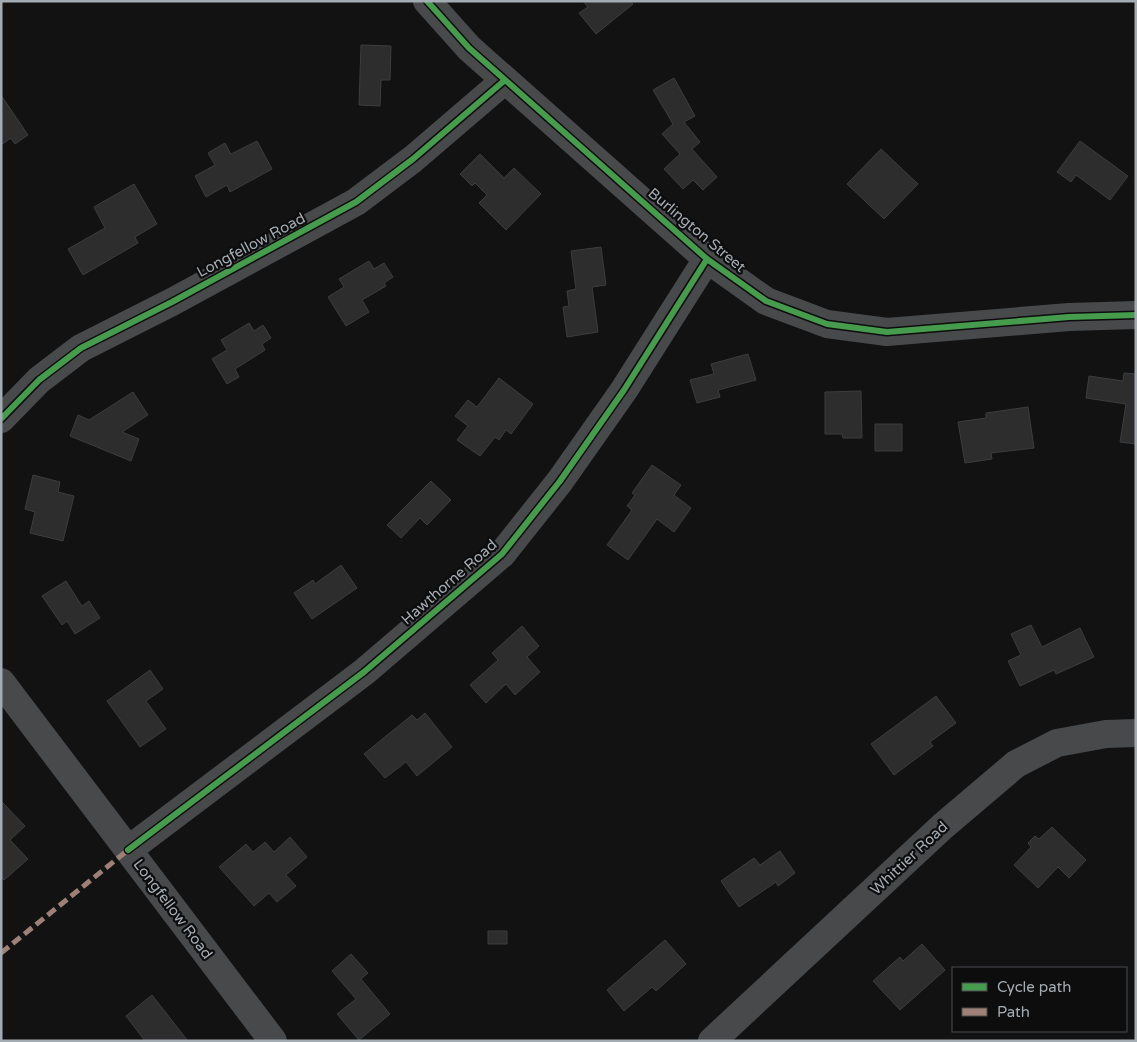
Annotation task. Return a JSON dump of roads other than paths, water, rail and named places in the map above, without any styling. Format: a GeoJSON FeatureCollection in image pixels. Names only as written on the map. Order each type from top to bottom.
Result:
{"type":"FeatureCollection","features":[{"type":"Feature","properties":{"kind":"street","name":"Burlington Street"},"geometry":{"type":"LineString","coordinates":[[427,1],[469,48],[707,259],[766,301],[827,324],[887,332],[1069,317],[1136,315]]}},
{"type":"Feature","properties":{"kind":"street","name":"Longfellow Road"},"geometry":{"type":"LineString","coordinates":[[1,419],[39,380],[81,348],[172,302],[356,202],[413,159],[505,80]]}},
{"type":"Feature","properties":{"kind":"street","name":"Hawthorne Road"},"geometry":{"type":"LineString","coordinates":[[128,850],[364,672],[502,554],[560,481],[624,390],[707,259]]}},
{"type":"Feature","properties":{"kind":"street","name":"Longfellow Road"},"geometry":{"type":"LineString","coordinates":[[1,682],[273,1041]]}},
{"type":"Feature","properties":{"kind":"street","name":"Whittier Road"},"geometry":{"type":"LineString","coordinates":[[712,1041],[943,826],[1016,764],[1057,744],[1106,734],[1136,733]]}}]}
